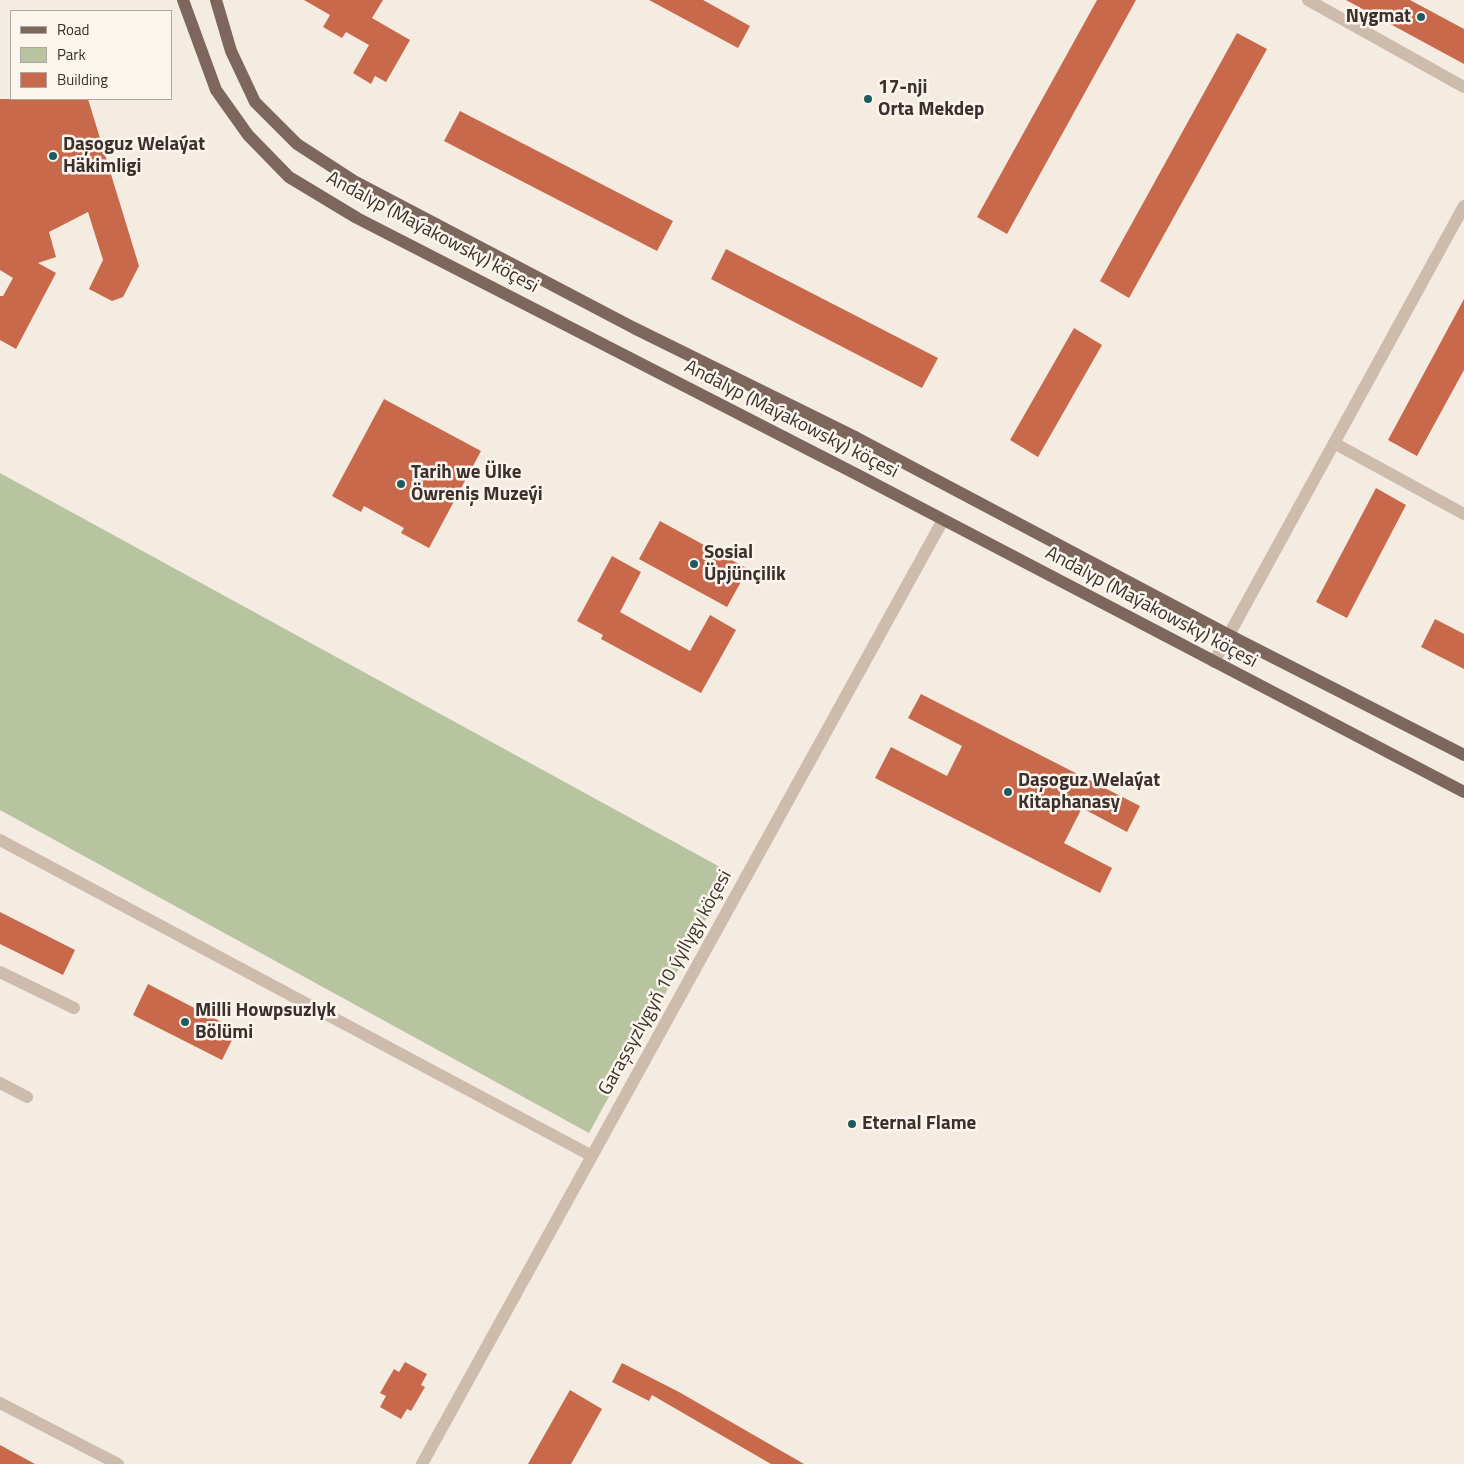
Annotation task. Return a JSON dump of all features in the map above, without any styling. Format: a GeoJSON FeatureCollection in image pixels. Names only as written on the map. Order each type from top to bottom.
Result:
{"type":"FeatureCollection","features":[{"type":"Feature","properties":{"kind":"main road","name":"Andalyp (Maýakowsky) köçesi"},"geometry":{"type":"LineString","coordinates":[[183,0],[216,90],[248,135],[290,177],[357,218],[943,520],[1464,792]]}},
{"type":"Feature","properties":{"kind":"main road","name":"Andalyp (Maýakowsky) köçesi"},"geometry":{"type":"LineString","coordinates":[[216,0],[232,51],[255,102],[297,144],[354,181],[634,328],[857,438],[1229,635],[1464,754]]}},
{"type":"Feature","properties":{"kind":"street"},"geometry":{"type":"LineString","coordinates":[[1308,0],[1464,87]]}},
{"type":"Feature","properties":{"kind":"street"},"geometry":{"type":"LineString","coordinates":[[1214,662],[1464,206]]}},
{"type":"Feature","properties":{"kind":"street"},"geometry":{"type":"LineString","coordinates":[[1334,443],[1464,514]]}},
{"type":"Feature","properties":{"kind":"street","name":"Garaşsyzlygyň 10 ýyllygy köçesi"},"geometry":{"type":"LineString","coordinates":[[422,1464],[943,520]]}},
{"type":"Feature","properties":{"kind":"street"},"geometry":{"type":"LineString","coordinates":[[0,840],[592,1156]]}},
{"type":"Feature","properties":{"kind":"street"},"geometry":{"type":"LineString","coordinates":[[0,972],[74,1008]]}},
{"type":"Feature","properties":{"kind":"street"},"geometry":{"type":"LineString","coordinates":[[0,1083],[27,1097]]}},
{"type":"Feature","properties":{"kind":"street"},"geometry":{"type":"LineString","coordinates":[[0,1402],[118,1464]]}},
{"type":"Feature","properties":{"kind":"green space"},"geometry":{"type":"Polygon","coordinates":[[[0,473],[731,873],[589,1133],[0,810],[0,473]]]}},
{"type":"Feature","properties":{"kind":"building"},"geometry":{"type":"Polygon","coordinates":[[[304,0],[383,0],[372,18],[410,40],[386,82],[375,76],[371,84],[353,73],[369,45],[346,32],[342,38],[323,27],[330,15],[304,0]]]}},
{"type":"Feature","properties":{"kind":"building"},"geometry":{"type":"Polygon","coordinates":[[[649,0],[703,0],[750,26],[738,48],[649,0]]]}},
{"type":"Feature","properties":{"kind":"building"},"geometry":{"type":"Polygon","coordinates":[[[1097,0],[1136,0],[1007,234],[977,217],[1097,0]]]}},
{"type":"Feature","properties":{"kind":"building","name":"Nygmat"},"geometry":{"type":"Polygon","coordinates":[[[1346,0],[1410,0],[1464,29],[1464,64],[1346,0]]]}},
{"type":"Feature","properties":{"kind":"building"},"geometry":{"type":"Polygon","coordinates":[[[1237,33],[1267,49],[1129,298],[1100,281],[1237,33]]]}},
{"type":"Feature","properties":{"kind":"building","name":"Daşoguz Welaýat Häkimligi"},"geometry":{"type":"Polygon","coordinates":[[[0,99],[88,100],[139,266],[123,297],[112,301],[89,289],[103,260],[88,212],[49,232],[56,257],[38,263],[56,273],[16,349],[0,340],[0,296],[3,296],[13,278],[0,270],[0,99]]]}},
{"type":"Feature","properties":{"kind":"building"},"geometry":{"type":"Polygon","coordinates":[[[460,111],[673,221],[657,251],[444,141],[460,111]]]}},
{"type":"Feature","properties":{"kind":"building"},"geometry":{"type":"Polygon","coordinates":[[[726,249],[938,358],[922,388],[711,279],[726,249]]]}},
{"type":"Feature","properties":{"kind":"building"},"geometry":{"type":"Polygon","coordinates":[[[1464,299],[1464,370],[1417,456],[1388,440],[1464,299]]]}},
{"type":"Feature","properties":{"kind":"building"},"geometry":{"type":"Polygon","coordinates":[[[1074,328],[1102,345],[1038,457],[1010,440],[1074,328]]]}},
{"type":"Feature","properties":{"kind":"building","name":"Tarih we Ülke Öwreniş Muzeýi"},"geometry":{"type":"Polygon","coordinates":[[[384,399],[481,451],[429,548],[401,533],[404,528],[364,506],[361,512],[332,496],[384,399]]]}},
{"type":"Feature","properties":{"kind":"building"},"geometry":{"type":"Polygon","coordinates":[[[1376,488],[1406,505],[1347,618],[1316,602],[1376,488]]]}},
{"type":"Feature","properties":{"kind":"building","name":"Sosial Üpjünçilik"},"geometry":{"type":"Polygon","coordinates":[[[660,521],[748,569],[727,607],[639,559],[660,521]]]}},
{"type":"Feature","properties":{"kind":"building"},"geometry":{"type":"Polygon","coordinates":[[[612,556],[641,572],[620,612],[690,651],[710,615],[736,630],[701,693],[601,639],[603,635],[577,621],[612,556]]]}},
{"type":"Feature","properties":{"kind":"building"},"geometry":{"type":"Polygon","coordinates":[[[1435,619],[1464,634],[1464,669],[1421,647],[1435,619]]]}},
{"type":"Feature","properties":{"kind":"building","name":"Daşoguz Welaýat Kitaphanasy"},"geometry":{"type":"Polygon","coordinates":[[[921,694],[1140,806],[1127,832],[1082,808],[1064,843],[1112,868],[1100,893],[875,778],[891,747],[947,776],[962,746],[908,718],[921,694]]]}},
{"type":"Feature","properties":{"kind":"building"},"geometry":{"type":"Polygon","coordinates":[[[0,912],[75,950],[63,975],[0,944],[0,912]]]}},
{"type":"Feature","properties":{"kind":"building","name":"Milli Howpsuzlyk Bölümi"},"geometry":{"type":"Polygon","coordinates":[[[148,984],[237,1030],[222,1060],[133,1015],[148,984]]]}},
{"type":"Feature","properties":{"kind":"building"},"geometry":{"type":"Polygon","coordinates":[[[405,1362],[427,1374],[421,1385],[425,1387],[411,1411],[407,1409],[401,1419],[380,1407],[386,1396],[380,1393],[394,1369],[399,1372],[405,1362]]]}},
{"type":"Feature","properties":{"kind":"building"},"geometry":{"type":"Polygon","coordinates":[[[622,1363],[679,1392],[804,1464],[771,1464],[652,1395],[649,1401],[612,1382],[622,1363]]]}},
{"type":"Feature","properties":{"kind":"building"},"geometry":{"type":"Polygon","coordinates":[[[570,1390],[602,1409],[571,1464],[528,1464],[570,1390]]]}},
{"type":"Feature","properties":{"kind":"building"},"geometry":{"type":"Polygon","coordinates":[[[0,1445],[35,1464],[0,1464],[0,1445]]]}},
{"type":"Feature","properties":{"kind":"place","name":"Nygmat"},"geometry":{"type":"Point","coordinates":[1421,17]}},
{"type":"Feature","properties":{"kind":"place","name":"17-nji Orta Mekdep"},"geometry":{"type":"Point","coordinates":[868,99]}},
{"type":"Feature","properties":{"kind":"place","name":"Daşoguz Welaýat Häkimligi"},"geometry":{"type":"Point","coordinates":[53,156]}},
{"type":"Feature","properties":{"kind":"place","name":"Tarih we Ülke Öwreniş Muzeýi"},"geometry":{"type":"Point","coordinates":[401,484]}},
{"type":"Feature","properties":{"kind":"place","name":"Sosial Üpjünçilik"},"geometry":{"type":"Point","coordinates":[694,564]}},
{"type":"Feature","properties":{"kind":"place","name":"Daşoguz Welaýat Kitaphanasy"},"geometry":{"type":"Point","coordinates":[1008,792]}},
{"type":"Feature","properties":{"kind":"place","name":"Milli Howpsuzlyk Bölümi"},"geometry":{"type":"Point","coordinates":[185,1022]}},
{"type":"Feature","properties":{"kind":"place","name":"Eternal Flame"},"geometry":{"type":"Point","coordinates":[852,1124]}}]}
